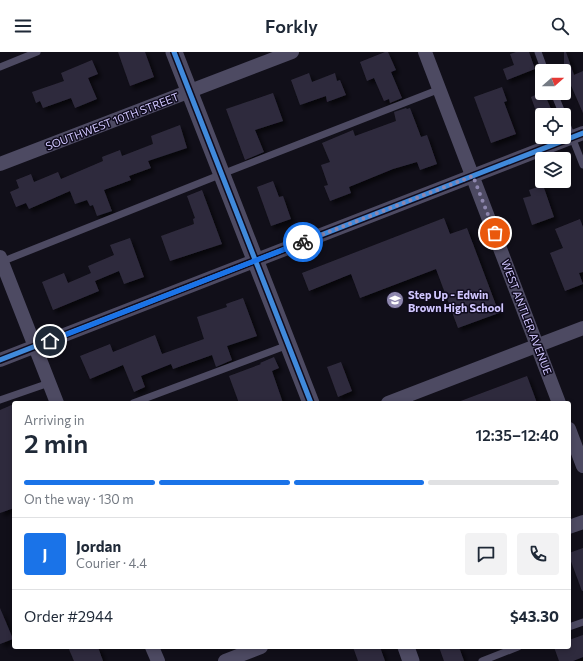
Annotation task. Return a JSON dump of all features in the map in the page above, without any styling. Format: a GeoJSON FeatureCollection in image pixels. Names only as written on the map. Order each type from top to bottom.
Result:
{"type":"FeatureCollection","features":[{"type":"Feature","properties":{"kind":"street"},"geometry":{"type":"LineString","coordinates":[[174,52],[310,401]]}},
{"type":"Feature","properties":{"kind":"street","name":"SOUTHWEST 10TH STREET"},"geometry":{"type":"LineString","coordinates":[[0,164],[292,52]]}},
{"type":"Feature","properties":{"kind":"street","name":"WEST ANTLER AVENUE"},"geometry":{"type":"LineString","coordinates":[[426,52],[558,401]]}},
{"type":"Feature","properties":{"kind":"street"},"geometry":{"type":"LineString","coordinates":[[0,360],[578,135]]}},
{"type":"Feature","properties":{"kind":"street"},"geometry":{"type":"LineString","coordinates":[[1,260],[56,401]]}},
{"type":"Feature","properties":{"kind":"street"},"geometry":{"type":"LineString","coordinates":[[393,401],[538,347],[583,328]]}},
{"type":"Feature","properties":{"kind":"street"},"geometry":{"type":"LineString","coordinates":[[571,435],[583,466]]}},
{"type":"Feature","properties":{"kind":"street"},"geometry":{"type":"LineString","coordinates":[[571,526],[583,522]]}},
{"type":"Feature","properties":{"kind":"street"},"geometry":{"type":"LineString","coordinates":[[153,649],[158,661]]}},
{"type":"Feature","properties":{"kind":"street"},"geometry":{"type":"LineString","coordinates":[[225,661],[256,649]]}},
{"type":"Feature","properties":{"kind":"street"},"geometry":{"type":"LineString","coordinates":[[407,649],[411,661]]}},
{"type":"Feature","properties":{"kind":"lane"},"geometry":{"type":"LineString","coordinates":[[0,67],[37,52]]}},
{"type":"Feature","properties":{"kind":"lane"},"geometry":{"type":"LineString","coordinates":[[538,52],[542,64]]}},
{"type":"Feature","properties":{"kind":"lane"},"geometry":{"type":"LineString","coordinates":[[1,260],[440,89]]}},
{"type":"Feature","properties":{"kind":"lane"},"geometry":{"type":"LineString","coordinates":[[571,126],[578,135],[583,165]]}},
{"type":"Feature","properties":{"kind":"lane"},"geometry":{"type":"LineString","coordinates":[[138,401],[288,344]]}},
{"type":"Feature","properties":{"kind":"lane"},"geometry":{"type":"LineString","coordinates":[[0,400],[49,383]]}},
{"type":"Feature","properties":{"kind":"lane"},"geometry":{"type":"LineString","coordinates":[[571,626],[583,622]]}},
{"type":"Feature","properties":{"kind":"lane"},"geometry":{"type":"LineString","coordinates":[[482,661],[513,649]]}},
{"type":"Feature","properties":{"kind":"building"},"geometry":{"type":"Polygon","coordinates":[[[118,52],[145,52],[154,77],[130,86],[118,52]]]}},
{"type":"Feature","properties":{"kind":"building"},"geometry":{"type":"Polygon","coordinates":[[[388,52],[396,70],[391,72],[402,98],[390,103],[389,99],[384,101],[374,78],[367,81],[360,62],[388,52]]]}},
{"type":"Feature","properties":{"kind":"building"},"geometry":{"type":"Polygon","coordinates":[[[516,52],[529,52],[535,69],[507,80],[503,69],[514,65],[510,54],[516,52]]]}},
{"type":"Feature","properties":{"kind":"building"},"geometry":{"type":"Polygon","coordinates":[[[564,52],[566,52],[570,64],[564,64],[564,52]]]}},
{"type":"Feature","properties":{"kind":"building"},"geometry":{"type":"Polygon","coordinates":[[[92,60],[98,74],[88,78],[97,99],[75,108],[71,98],[43,108],[40,101],[36,103],[32,92],[64,81],[61,73],[92,60]]]}},
{"type":"Feature","properties":{"kind":"building"},"geometry":{"type":"Polygon","coordinates":[[[571,66],[574,75],[583,71],[583,113],[571,85],[571,66]]]}},
{"type":"Feature","properties":{"kind":"building"},"geometry":{"type":"Polygon","coordinates":[[[309,73],[312,82],[335,73],[337,81],[340,80],[346,95],[327,102],[326,96],[300,105],[291,80],[309,73]]]}},
{"type":"Feature","properties":{"kind":"building"},"geometry":{"type":"Polygon","coordinates":[[[502,87],[507,101],[504,102],[516,134],[491,143],[474,97],[502,87]]]}},
{"type":"Feature","properties":{"kind":"building"},"geometry":{"type":"Polygon","coordinates":[[[273,93],[283,121],[255,130],[264,152],[245,160],[226,109],[273,93]]]}},
{"type":"Feature","properties":{"kind":"building"},"geometry":{"type":"Polygon","coordinates":[[[535,95],[535,100],[547,100],[551,108],[535,108],[531,97],[535,95]]]}},
{"type":"Feature","properties":{"kind":"building"},"geometry":{"type":"Polygon","coordinates":[[[410,108],[421,137],[427,135],[437,164],[420,170],[417,162],[393,169],[349,187],[351,193],[330,201],[324,186],[328,185],[321,165],[330,162],[322,143],[353,130],[355,136],[396,121],[394,112],[410,108]]]}},
{"type":"Feature","properties":{"kind":"building"},"geometry":{"type":"Polygon","coordinates":[[[180,125],[187,148],[148,161],[151,168],[129,176],[131,180],[104,190],[112,211],[97,216],[93,205],[90,206],[87,200],[75,204],[70,191],[29,209],[26,203],[16,207],[10,192],[19,188],[16,180],[31,174],[34,182],[58,172],[61,179],[103,161],[102,157],[120,150],[122,156],[153,144],[151,136],[180,125]]]}},
{"type":"Feature","properties":{"kind":"building"},"geometry":{"type":"Polygon","coordinates":[[[273,181],[279,197],[283,196],[291,219],[271,226],[257,187],[273,181]]]}},
{"type":"Feature","properties":{"kind":"building"},"geometry":{"type":"Polygon","coordinates":[[[535,188],[544,188],[554,217],[532,225],[523,198],[531,196],[529,190],[535,188]]]}},
{"type":"Feature","properties":{"kind":"building"},"geometry":{"type":"Polygon","coordinates":[[[202,190],[222,244],[170,261],[161,236],[194,224],[193,219],[195,218],[187,196],[202,190]]]}},
{"type":"Feature","properties":{"kind":"building"},"geometry":{"type":"Polygon","coordinates":[[[444,218],[450,234],[467,228],[499,313],[458,328],[436,269],[360,298],[351,274],[309,291],[302,273],[444,218]]]}},
{"type":"Feature","properties":{"kind":"building"},"geometry":{"type":"Polygon","coordinates":[[[580,219],[583,227],[583,272],[579,273],[583,284],[565,291],[550,253],[563,248],[555,229],[580,219]]]}},
{"type":"Feature","properties":{"kind":"building"},"geometry":{"type":"Polygon","coordinates":[[[130,238],[144,277],[124,284],[119,271],[95,281],[99,291],[53,310],[42,282],[64,273],[68,283],[91,273],[88,266],[114,255],[110,245],[130,238]]]}},
{"type":"Feature","properties":{"kind":"building"},"geometry":{"type":"Polygon","coordinates":[[[243,298],[257,336],[227,346],[232,360],[216,367],[212,355],[173,369],[171,364],[141,376],[145,387],[134,392],[123,365],[90,379],[80,356],[110,344],[113,352],[155,335],[162,354],[204,339],[197,317],[227,307],[226,304],[243,298]]]}},
{"type":"Feature","properties":{"kind":"building"},"geometry":{"type":"Polygon","coordinates":[[[274,357],[279,368],[272,371],[282,401],[238,401],[229,376],[261,364],[260,363],[274,357]]]}},
{"type":"Feature","properties":{"kind":"building"},"geometry":{"type":"Polygon","coordinates":[[[341,362],[352,391],[338,397],[327,367],[341,362]]]}},
{"type":"Feature","properties":{"kind":"building"},"geometry":{"type":"Polygon","coordinates":[[[527,376],[536,401],[461,401],[527,376]]]}},
{"type":"Feature","properties":{"kind":"building"},"geometry":{"type":"Polygon","coordinates":[[[12,405],[12,509],[0,513],[0,410],[12,405]]]}},
{"type":"Feature","properties":{"kind":"building"},"geometry":{"type":"Polygon","coordinates":[[[583,548],[583,591],[571,561],[571,552],[583,548]]]}},
{"type":"Feature","properties":{"kind":"building"},"geometry":{"type":"Polygon","coordinates":[[[0,608],[12,639],[0,644],[0,608]]]}},
{"type":"Feature","properties":{"kind":"building"},"geometry":{"type":"Polygon","coordinates":[[[583,635],[583,657],[573,661],[559,661],[555,649],[571,649],[571,639],[583,635]]]}},
{"type":"Feature","properties":{"kind":"building"},"geometry":{"type":"Polygon","coordinates":[[[69,649],[99,649],[103,661],[74,661],[69,649]]]}},
{"type":"Feature","properties":{"kind":"building"},"geometry":{"type":"Polygon","coordinates":[[[354,649],[381,649],[385,661],[358,661],[354,649]]]}},
{"type":"Feature","properties":{"kind":"building"},"geometry":{"type":"Polygon","coordinates":[[[440,649],[460,649],[464,661],[444,661],[440,649]]]}},
{"type":"Feature","properties":{"kind":"cycle path"},"geometry":{"type":"LineString","coordinates":[[174,52],[310,401]]}},
{"type":"Feature","properties":{"kind":"cycle path"},"geometry":{"type":"LineString","coordinates":[[0,360],[583,133]]}},
{"type":"Feature","properties":{"kind":"way so far"},"geometry":{"type":"LineString","coordinates":[[303,242],[473,176],[495,233]]}},
{"type":"Feature","properties":{"kind":"place","name":"Step Up - Edwin Brown High School"},"geometry":{"type":"Point","coordinates":[395,300]}},
{"type":"Feature","properties":{"kind":"route"},"geometry":{"type":"LineString","coordinates":[[50,341],[303,242]]}}]}
